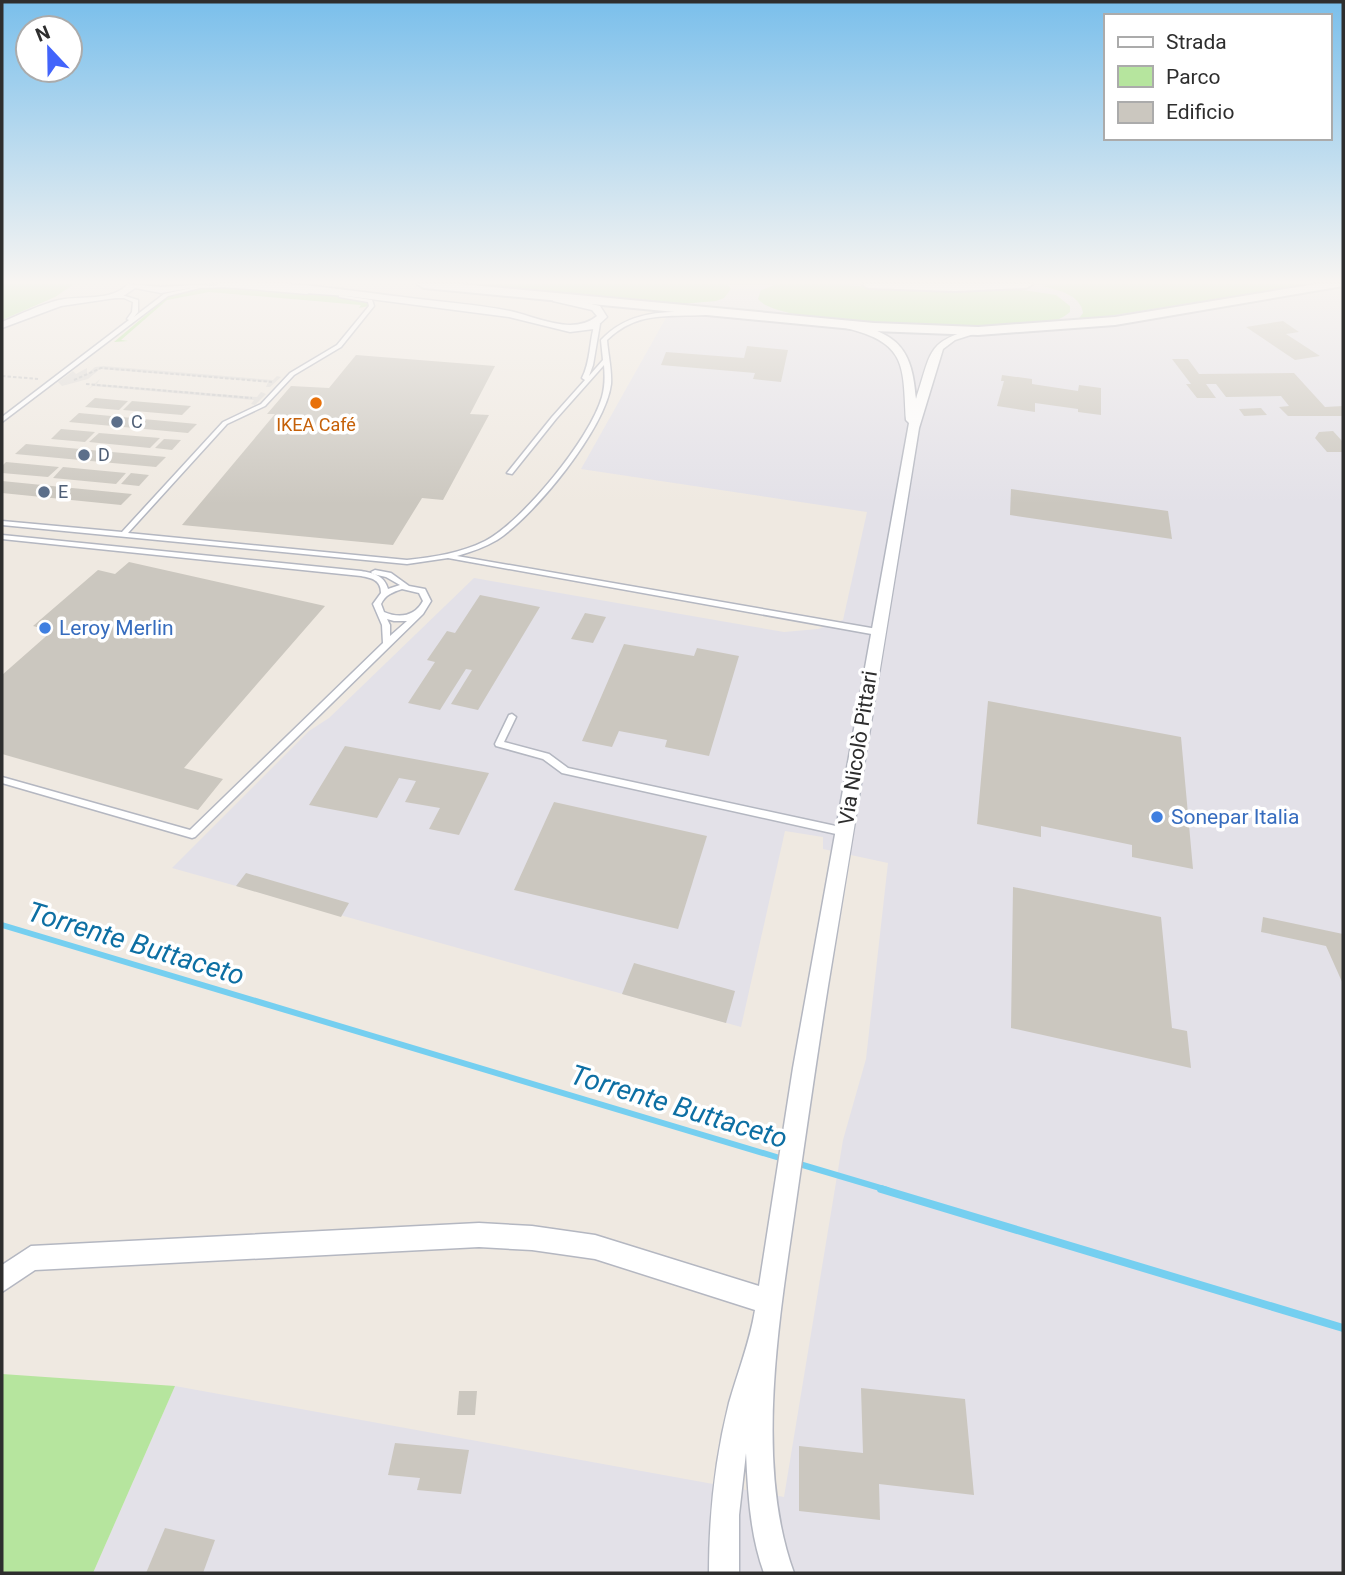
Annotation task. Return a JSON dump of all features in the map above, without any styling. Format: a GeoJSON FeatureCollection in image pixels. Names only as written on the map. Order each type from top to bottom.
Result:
{"type":"FeatureCollection","features":[{"type":"Feature","properties":{"kind":"street"},"geometry":{"type":"LineString","coordinates":[[902,358],[910,374],[913,428]]}},
{"type":"Feature","properties":{"kind":"street"},"geometry":{"type":"LineString","coordinates":[[913,428],[935,358]]}},
{"type":"Feature","properties":{"kind":"street","name":"Via Nicolò Pittari"},"geometry":{"type":"LineString","coordinates":[[764,1334],[804,1068],[913,428]]}},
{"type":"Feature","properties":{"kind":"street"},"geometry":{"type":"LineString","coordinates":[[2,1280],[31,1258],[479,1235],[532,1238],[595,1247],[769,1302]]}},
{"type":"Feature","properties":{"kind":"street"},"geometry":{"type":"LineString","coordinates":[[724,1573],[725,1508],[742,1398],[764,1334]]}},
{"type":"Feature","properties":{"kind":"street"},"geometry":{"type":"LineString","coordinates":[[764,1334],[761,1463],[772,1555],[779,1573]]}},
{"type":"Feature","properties":{"kind":"lane"},"geometry":{"type":"LineString","coordinates":[[2,419],[84,358]]}},
{"type":"Feature","properties":{"kind":"lane"},"geometry":{"type":"LineString","coordinates":[[123,535],[225,423],[263,405],[292,374],[320,358]]}},
{"type":"Feature","properties":{"kind":"lane"},"geometry":{"type":"LineString","coordinates":[[577,391],[592,363],[592,358]]}},
{"type":"Feature","properties":{"kind":"lane"},"geometry":{"type":"LineString","coordinates":[[2,523],[407,562],[448,556],[496,537],[542,496],[603,401],[608,384],[605,358]]}},
{"type":"Feature","properties":{"kind":"lane"},"geometry":{"type":"LineString","coordinates":[[510,473],[605,361]]}},
{"type":"Feature","properties":{"kind":"lane"},"geometry":{"type":"LineString","coordinates":[[2,537],[355,573],[383,573],[408,587],[416,588],[426,596],[427,601],[420,612],[192,834],[2,780]]}},
{"type":"Feature","properties":{"kind":"lane"},"geometry":{"type":"LineString","coordinates":[[485,543],[483,552],[489,563]]}},
{"type":"Feature","properties":{"kind":"lane"},"geometry":{"type":"LineString","coordinates":[[448,556],[877,632]]}},
{"type":"Feature","properties":{"kind":"lane"},"geometry":{"type":"LineString","coordinates":[[355,573],[382,579],[385,583],[384,594],[377,604],[386,625],[387,644]]}},
{"type":"Feature","properties":{"kind":"lane"},"geometry":{"type":"LineString","coordinates":[[384,594],[408,587]]}},
{"type":"Feature","properties":{"kind":"lane"},"geometry":{"type":"LineString","coordinates":[[381,614],[387,618],[404,619],[420,612]]}},
{"type":"Feature","properties":{"kind":"lane"},"geometry":{"type":"LineString","coordinates":[[512,717],[499,744],[546,756],[565,771],[845,832]]}},
{"type":"Feature","properties":{"kind":"path"},"geometry":{"type":"LineString","coordinates":[[2,376],[54,380],[86,376],[101,368],[276,382]]}},
{"type":"Feature","properties":{"kind":"path"},"geometry":{"type":"LineString","coordinates":[[86,384],[254,398]]}},
{"type":"Feature","properties":{"kind":"shaded area"},"geometry":{"type":"Polygon","coordinates":[[[644,358],[1343,358],[1343,1573],[93,1573],[175,1386],[784,1497],[843,1140],[866,1059],[888,863],[823,849],[823,837],[785,831],[741,1027],[172,868],[309,731],[329,718],[474,578],[784,632],[818,629],[843,620],[867,512],[581,469],[644,358]]]}},
{"type":"Feature","properties":{"kind":"shaded area"},"geometry":{"type":"Polygon","coordinates":[[[95,367],[273,380],[277,376],[281,377],[270,387],[266,387],[268,382],[100,369],[88,379],[62,386],[58,382],[73,371],[76,374],[87,368],[87,374],[95,367]]]}},
{"type":"Feature","properties":{"kind":"shaded area"},"geometry":{"type":"Polygon","coordinates":[[[100,379],[97,384],[257,397],[261,392],[266,394],[255,405],[251,404],[254,400],[93,386],[87,390],[100,379]]]}},
{"type":"Feature","properties":{"kind":"green space"},"geometry":{"type":"Polygon","coordinates":[[[2,1374],[175,1386],[93,1573],[2,1573],[2,1374]]]}},
{"type":"Feature","properties":{"kind":"building"},"geometry":{"type":"Polygon","coordinates":[[[354,358],[495,366],[470,414],[489,415],[443,500],[422,498],[393,545],[182,525],[275,414],[267,414],[291,386],[329,388],[354,358]]]}},
{"type":"Feature","properties":{"kind":"building"},"geometry":{"type":"Polygon","coordinates":[[[664,358],[786,358],[781,382],[753,379],[755,373],[661,365],[664,358]]]}},
{"type":"Feature","properties":{"kind":"building"},"geometry":{"type":"Polygon","coordinates":[[[1172,359],[1188,359],[1199,374],[1294,373],[1325,407],[1343,406],[1343,416],[1288,416],[1279,407],[1289,406],[1281,396],[1226,397],[1216,384],[1206,384],[1216,398],[1197,398],[1186,384],[1191,384],[1172,359]]]}},
{"type":"Feature","properties":{"kind":"building"},"geometry":{"type":"Polygon","coordinates":[[[1002,375],[1032,379],[1032,384],[1078,391],[1079,385],[1101,388],[1101,415],[1035,403],[1035,412],[997,406],[1004,381],[1001,381],[1002,375]]]}},
{"type":"Feature","properties":{"kind":"building"},"geometry":{"type":"Polygon","coordinates":[[[95,398],[128,401],[119,410],[85,407],[95,398]]]}},
{"type":"Feature","properties":{"kind":"building"},"geometry":{"type":"Polygon","coordinates":[[[132,401],[191,406],[182,415],[123,410],[132,401]]]}},
{"type":"Feature","properties":{"kind":"building"},"geometry":{"type":"Polygon","coordinates":[[[1261,408],[1267,415],[1244,416],[1239,409],[1261,408]]]}},
{"type":"Feature","properties":{"kind":"building"},"geometry":{"type":"Polygon","coordinates":[[[79,413],[197,424],[188,433],[69,422],[79,413]]]}},
{"type":"Feature","properties":{"kind":"building"},"geometry":{"type":"Polygon","coordinates":[[[61,429],[95,432],[85,442],[51,439],[61,429]]]}},
{"type":"Feature","properties":{"kind":"building"},"geometry":{"type":"Polygon","coordinates":[[[1333,431],[1343,442],[1343,452],[1327,452],[1315,438],[1319,432],[1333,431]]]}},
{"type":"Feature","properties":{"kind":"building"},"geometry":{"type":"Polygon","coordinates":[[[99,433],[160,438],[150,448],[89,442],[99,433]]]}},
{"type":"Feature","properties":{"kind":"building"},"geometry":{"type":"Polygon","coordinates":[[[164,439],[181,440],[172,450],[155,448],[164,439]]]}},
{"type":"Feature","properties":{"kind":"building"},"geometry":{"type":"Polygon","coordinates":[[[26,444],[166,457],[156,467],[15,454],[26,444]]]}},
{"type":"Feature","properties":{"kind":"building"},"geometry":{"type":"Polygon","coordinates":[[[6,462],[59,467],[48,477],[2,473],[2,466],[6,462]]]}},
{"type":"Feature","properties":{"kind":"building"},"geometry":{"type":"Polygon","coordinates":[[[63,467],[126,473],[116,484],[53,478],[63,467]]]}},
{"type":"Feature","properties":{"kind":"building"},"geometry":{"type":"Polygon","coordinates":[[[131,473],[149,475],[139,486],[121,484],[131,473]]]}},
{"type":"Feature","properties":{"kind":"building"},"geometry":{"type":"Polygon","coordinates":[[[2,481],[132,494],[121,505],[2,493],[2,481]]]}},
{"type":"Feature","properties":{"kind":"building"},"geometry":{"type":"Polygon","coordinates":[[[1011,489],[1168,511],[1172,539],[1010,515],[1011,489]]]}},
{"type":"Feature","properties":{"kind":"building"},"geometry":{"type":"Polygon","coordinates":[[[129,562],[325,606],[184,768],[223,779],[198,810],[2,754],[2,675],[52,631],[33,626],[98,570],[115,574],[129,562]]]}},
{"type":"Feature","properties":{"kind":"building"},"geometry":{"type":"Polygon","coordinates":[[[480,595],[540,607],[478,710],[451,704],[472,670],[466,669],[440,710],[408,703],[435,662],[427,660],[447,631],[455,633],[480,595]]]}},
{"type":"Feature","properties":{"kind":"building"},"geometry":{"type":"Polygon","coordinates":[[[585,613],[606,617],[593,643],[571,639],[585,613]]]}},
{"type":"Feature","properties":{"kind":"building"},"geometry":{"type":"Polygon","coordinates":[[[624,644],[694,656],[697,648],[739,656],[709,756],[665,747],[667,740],[619,731],[612,747],[582,741],[624,644]]]}},
{"type":"Feature","properties":{"kind":"building"},"geometry":{"type":"Polygon","coordinates":[[[988,701],[1181,737],[1193,869],[1132,857],[1132,845],[1041,826],[1041,837],[977,824],[988,701]]]}},
{"type":"Feature","properties":{"kind":"building"},"geometry":{"type":"Polygon","coordinates":[[[345,746],[489,773],[459,835],[429,829],[440,808],[405,802],[416,781],[399,778],[377,818],[309,805],[345,746]]]}},
{"type":"Feature","properties":{"kind":"building"},"geometry":{"type":"Polygon","coordinates":[[[554,802],[707,836],[678,929],[514,890],[554,802]]]}},
{"type":"Feature","properties":{"kind":"building"},"geometry":{"type":"Polygon","coordinates":[[[246,873],[349,903],[341,917],[236,886],[246,873]]]}},
{"type":"Feature","properties":{"kind":"building"},"geometry":{"type":"Polygon","coordinates":[[[1013,887],[1161,917],[1172,1028],[1187,1031],[1191,1068],[1011,1028],[1013,887]]]}},
{"type":"Feature","properties":{"kind":"building"},"geometry":{"type":"Polygon","coordinates":[[[1263,917],[1343,934],[1343,984],[1326,946],[1261,932],[1263,917]]]}},
{"type":"Feature","properties":{"kind":"building"},"geometry":{"type":"Polygon","coordinates":[[[634,963],[735,991],[726,1023],[622,994],[634,963]]]}},
{"type":"Feature","properties":{"kind":"building"},"geometry":{"type":"Polygon","coordinates":[[[861,1388],[965,1399],[974,1495],[879,1484],[880,1520],[799,1511],[799,1446],[863,1453],[861,1388]]]}},
{"type":"Feature","properties":{"kind":"building"},"geometry":{"type":"Polygon","coordinates":[[[459,1391],[477,1391],[475,1415],[457,1415],[459,1391]]]}},
{"type":"Feature","properties":{"kind":"building"},"geometry":{"type":"Polygon","coordinates":[[[395,1443],[469,1450],[461,1494],[417,1490],[420,1478],[388,1475],[395,1443]]]}},
{"type":"Feature","properties":{"kind":"building"},"geometry":{"type":"Polygon","coordinates":[[[165,1528],[215,1540],[203,1573],[146,1573],[165,1528]]]}},
{"type":"Feature","properties":{"kind":"waterway","name":"Torrente Buttaceto"},"geometry":{"type":"LineString","coordinates":[[2,925],[783,1159]]}},
{"type":"Feature","properties":{"kind":"waterway","name":"Torrente Buttaceto"},"geometry":{"type":"LineString","coordinates":[[796,1163],[887,1190]]}},
{"type":"Feature","properties":{"kind":"waterway","name":"Torrente Buttaceto"},"geometry":{"type":"LineString","coordinates":[[881,1189],[1343,1328]]}},
{"type":"Feature","properties":{"kind":"place","name":"IKEA Café"},"geometry":{"type":"Point","coordinates":[316,403]}},
{"type":"Feature","properties":{"kind":"place","name":"C"},"geometry":{"type":"Point","coordinates":[117,422]}},
{"type":"Feature","properties":{"kind":"place","name":"D"},"geometry":{"type":"Point","coordinates":[84,455]}},
{"type":"Feature","properties":{"kind":"place","name":"E"},"geometry":{"type":"Point","coordinates":[44,492]}},
{"type":"Feature","properties":{"kind":"place","name":"Leroy Merlin"},"geometry":{"type":"Point","coordinates":[45,628]}},
{"type":"Feature","properties":{"kind":"place","name":"Sonepar Italia"},"geometry":{"type":"Point","coordinates":[1157,817]}}]}
